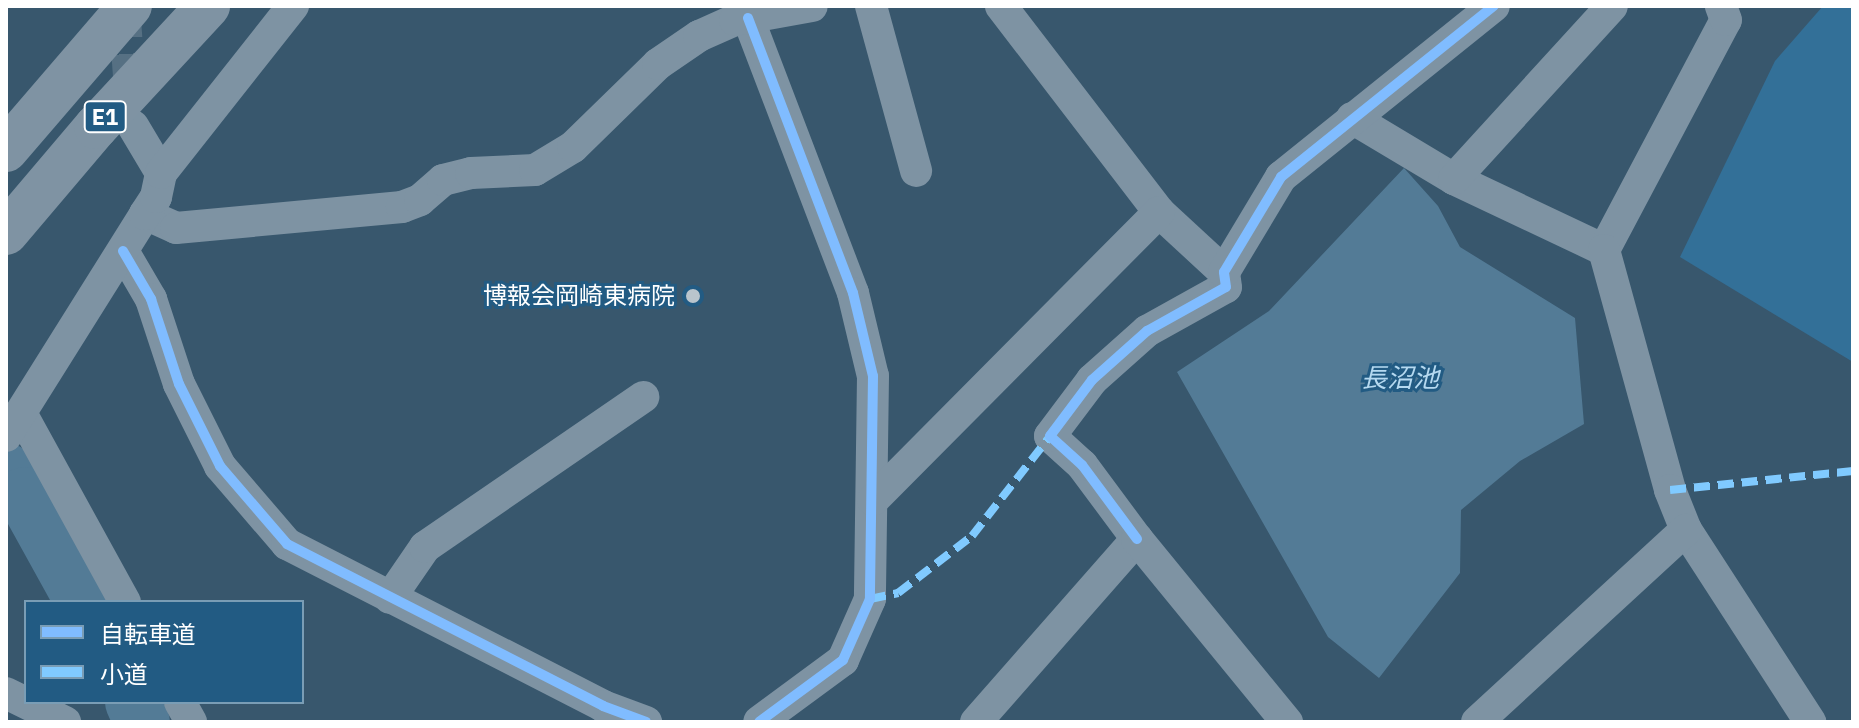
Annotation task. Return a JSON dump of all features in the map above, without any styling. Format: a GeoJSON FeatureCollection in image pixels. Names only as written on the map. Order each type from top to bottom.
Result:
{"type":"FeatureCollection","features":[{"type":"Feature","properties":{"kind":"highway","name":"E1"},"geometry":{"type":"LineString","coordinates":[[6,150],[130,6]]}},
{"type":"Feature","properties":{"kind":"highway","name":"E1"},"geometry":{"type":"LineString","coordinates":[[6,233],[96,127],[208,6]]}},
{"type":"Feature","properties":{"kind":"highway"},"geometry":{"type":"LineString","coordinates":[[6,136],[77,64]]}},
{"type":"Feature","properties":{"kind":"street"},"geometry":{"type":"LineString","coordinates":[[124,600],[14,425],[156,197],[161,173],[293,6]]}},
{"type":"Feature","properties":{"kind":"street"},"geometry":{"type":"LineString","coordinates":[[871,6],[916,171]]}},
{"type":"Feature","properties":{"kind":"street"},"geometry":{"type":"LineString","coordinates":[[1001,6],[1159,212],[1224,272]]}},
{"type":"Feature","properties":{"kind":"street"},"geometry":{"type":"LineString","coordinates":[[1272,717],[1082,465],[1050,436],[1092,380],[1147,331],[1226,287],[1224,272],[1281,177],[1494,6]]}},
{"type":"Feature","properties":{"kind":"street"},"geometry":{"type":"LineString","coordinates":[[1454,179],[1612,6]]}},
{"type":"Feature","properties":{"kind":"street"},"geometry":{"type":"LineString","coordinates":[[1721,6],[1726,20],[1604,250],[1670,490],[1686,530],[1800,718]]}},
{"type":"Feature","properties":{"kind":"street"},"geometry":{"type":"LineString","coordinates":[[145,214],[176,228],[402,207],[420,200],[443,180],[471,173],[535,170],[573,147],[658,64],[699,36],[748,18],[792,7]]}},
{"type":"Feature","properties":{"kind":"street"},"geometry":{"type":"LineString","coordinates":[[748,18],[853,293],[873,376],[870,599],[843,660],[759,722]]}},
{"type":"Feature","properties":{"kind":"street"},"geometry":{"type":"LineString","coordinates":[[1352,118],[1454,179],[1604,250]]}},
{"type":"Feature","properties":{"kind":"street"},"geometry":{"type":"LineString","coordinates":[[133,126],[161,173]]}},
{"type":"Feature","properties":{"kind":"street"},"geometry":{"type":"LineString","coordinates":[[873,500],[1159,212]]}},
{"type":"Feature","properties":{"kind":"street"},"geometry":{"type":"LineString","coordinates":[[123,251],[151,299],[179,384],[220,466],[287,544],[390,598],[593,714],[646,722]]}},
{"type":"Feature","properties":{"kind":"street"},"geometry":{"type":"LineString","coordinates":[[390,598],[425,547],[643,397]]}},
{"type":"Feature","properties":{"kind":"street"},"geometry":{"type":"LineString","coordinates":[[1477,722],[1686,530]]}},
{"type":"Feature","properties":{"kind":"street"},"geometry":{"type":"LineString","coordinates":[[985,719],[1137,539]]}},
{"type":"Feature","properties":{"kind":"street"},"geometry":{"type":"LineString","coordinates":[[6,693],[24,702]]}},
{"type":"Feature","properties":{"kind":"street"},"geometry":{"type":"LineString","coordinates":[[28,704],[65,722]]}},
{"type":"Feature","properties":{"kind":"street"},"geometry":{"type":"LineString","coordinates":[[181,704],[191,722]]}},
{"type":"Feature","properties":{"kind":"shaded area"},"geometry":{"type":"Polygon","coordinates":[[[1823,6],[1853,6],[1853,362],[1680,257],[1775,61],[1823,6]]]}},
{"type":"Feature","properties":{"kind":"water","name":"長沼池"},"geometry":{"type":"Polygon","coordinates":[[[1404,168],[1438,206],[1460,247],[1575,318],[1584,424],[1520,461],[1461,510],[1460,573],[1379,678],[1328,637],[1177,372],[1269,311],[1404,168]]]}},
{"type":"Feature","properties":{"kind":"waterway"},"geometry":{"type":"LineString","coordinates":[[6,471],[24,495],[82,600]]}},
{"type":"Feature","properties":{"kind":"waterway"},"geometry":{"type":"LineString","coordinates":[[134,704],[142,722]]}},
{"type":"Feature","properties":{"kind":"tunnel"},"geometry":{"type":"LineString","coordinates":[[124,6],[131,103]]}},
{"type":"Feature","properties":{"kind":"marked path"},"geometry":{"type":"LineString","coordinates":[[870,599],[898,593],[972,536],[1050,436]]}},
{"type":"Feature","properties":{"kind":"marked path"},"geometry":{"type":"LineString","coordinates":[[1670,490],[1853,471]]}},
{"type":"Feature","properties":{"kind":"cycle path"},"geometry":{"type":"LineString","coordinates":[[1137,539],[1082,465],[1050,436],[1092,380],[1147,331],[1226,287],[1224,272],[1281,177],[1494,6]]}},
{"type":"Feature","properties":{"kind":"cycle path"},"geometry":{"type":"LineString","coordinates":[[748,18],[853,293],[873,376],[870,599],[843,660],[759,722]]}},
{"type":"Feature","properties":{"kind":"cycle path"},"geometry":{"type":"LineString","coordinates":[[123,251],[151,299],[179,384],[220,466],[287,544],[603,706],[646,722]]}},
{"type":"Feature","properties":{"kind":"place","name":"博報会岡崎東病院"},"geometry":{"type":"Point","coordinates":[693,296]}}]}
